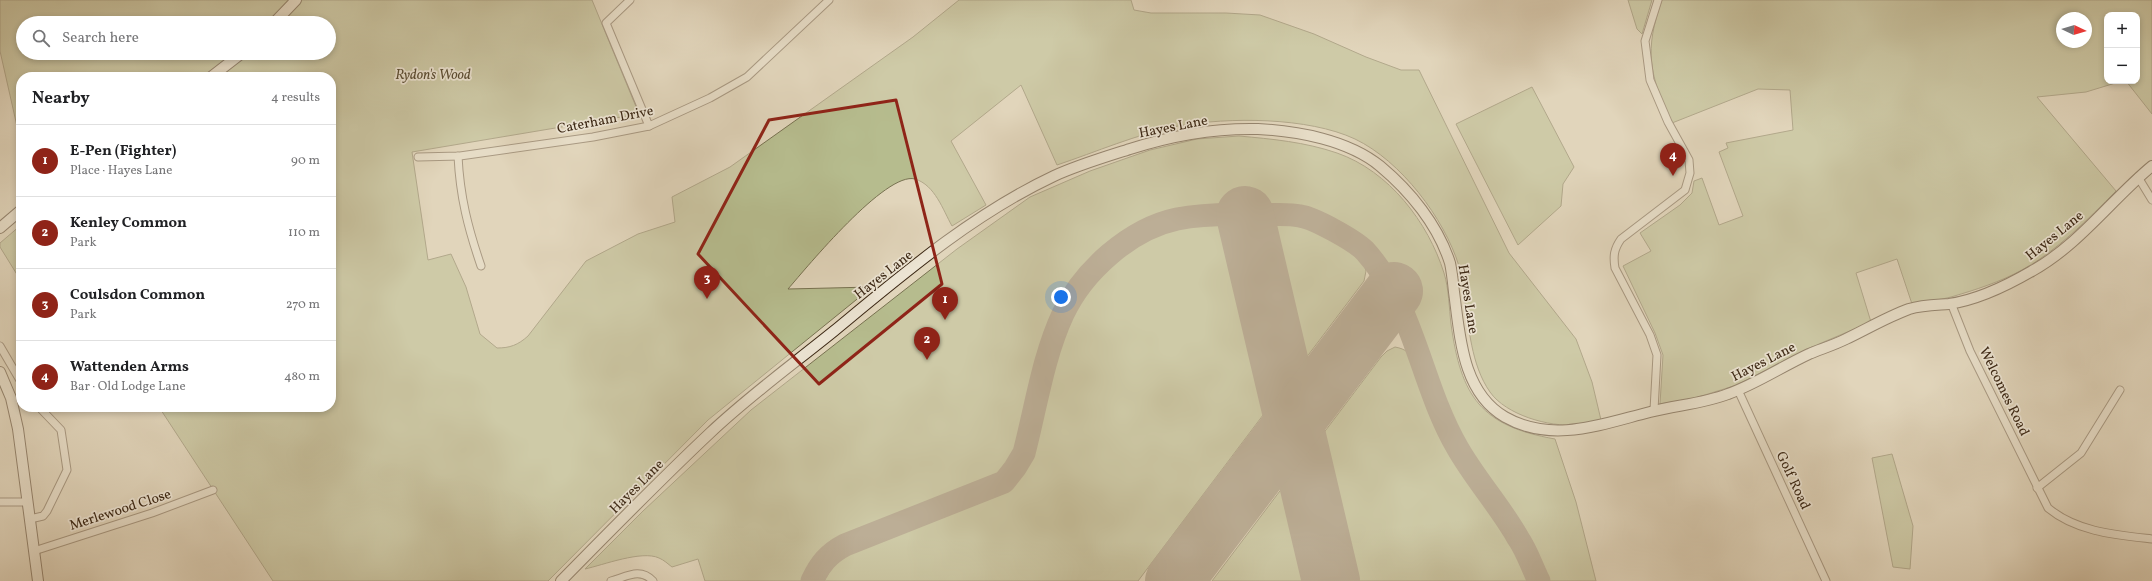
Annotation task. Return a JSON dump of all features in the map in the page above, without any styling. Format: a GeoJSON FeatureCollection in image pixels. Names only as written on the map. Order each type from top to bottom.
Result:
{"type":"FeatureCollection","features":[{"type":"Feature","properties":{"kind":"street"},"geometry":{"type":"LineString","coordinates":[[281,16],[296,0]]}},
{"type":"Feature","properties":{"kind":"street"},"geometry":{"type":"LineString","coordinates":[[630,0],[606,23],[649,126]]}},
{"type":"Feature","properties":{"kind":"street","name":"Caterham Drive"},"geometry":{"type":"LineString","coordinates":[[418,157],[458,156],[593,137],[649,126],[710,98],[747,77],[829,0]]}},
{"type":"Feature","properties":{"kind":"street"},"geometry":{"type":"LineString","coordinates":[[1654,410],[1657,354],[1650,335],[1615,268],[1613,258],[1615,248],[1621,240],[1675,199],[1688,184],[1689,160],[1668,122],[1650,80],[1645,41],[1658,0]]}},
{"type":"Feature","properties":{"kind":"street"},"geometry":{"type":"LineString","coordinates":[[217,72],[233,60]]}},
{"type":"Feature","properties":{"kind":"street","name":"Hayes Lane"},"geometry":{"type":"LineString","coordinates":[[561,581],[690,452],[744,403],[896,280],[977,221],[1055,176],[1154,141],[1196,134],[1243,129],[1278,130],[1314,136],[1375,162],[1395,179],[1420,207],[1438,235],[1451,265],[1460,338],[1468,373],[1483,399],[1510,420],[1542,429],[1574,431],[1606,425],[1654,410],[1695,404],[1738,390],[1809,354],[1840,342],[1908,310],[1929,304],[1951,304],[1988,292],[2045,264],[2084,231],[2138,177],[2152,166]]}},
{"type":"Feature","properties":{"kind":"street"},"geometry":{"type":"LineString","coordinates":[[458,156],[460,190],[468,230],[481,266]]}},
{"type":"Feature","properties":{"kind":"street"},"geometry":{"type":"LineString","coordinates":[[2138,177],[2152,200]]}},
{"type":"Feature","properties":{"kind":"street"},"geometry":{"type":"LineString","coordinates":[[0,228],[16,214]]}},
{"type":"Feature","properties":{"kind":"street","name":"Welcomes Road"},"geometry":{"type":"LineString","coordinates":[[1951,304],[1970,351],[2048,508],[2067,521],[2095,531],[2152,539]]}},
{"type":"Feature","properties":{"kind":"street"},"geometry":{"type":"LineString","coordinates":[[0,346],[16,373]]}},
{"type":"Feature","properties":{"kind":"street"},"geometry":{"type":"LineString","coordinates":[[0,372],[11,398],[18,428],[38,581]]}},
{"type":"Feature","properties":{"kind":"street","name":"Golf Road"},"geometry":{"type":"LineString","coordinates":[[1738,390],[1826,581]]}},
{"type":"Feature","properties":{"kind":"street"},"geometry":{"type":"LineString","coordinates":[[2037,488],[2081,452],[2120,390]]}},
{"type":"Feature","properties":{"kind":"street"},"geometry":{"type":"LineString","coordinates":[[30,519],[43,516],[47,511],[68,470],[61,430],[44,412]]}},
{"type":"Feature","properties":{"kind":"street","name":"Merlewood Close"},"geometry":{"type":"LineString","coordinates":[[34,551],[152,513],[213,490]]}},
{"type":"Feature","properties":{"kind":"street"},"geometry":{"type":"LineString","coordinates":[[0,502],[28,502]]}},
{"type":"Feature","properties":{"kind":"street"},"geometry":{"type":"LineString","coordinates":[[611,581],[626,575],[640,573],[648,575],[653,581]]}},
{"type":"Feature","properties":{"kind":"highlighted area"},"geometry":{"type":"Polygon","coordinates":[[[896,100],[942,284],[819,384],[698,254],[769,120],[896,100]]]}},
{"type":"Feature","properties":{"kind":"green space","name":"Rydon's Wood"},"geometry":{"type":"Polygon","coordinates":[[[0,0],[592,0],[639,114],[412,152],[428,260],[451,254],[466,287],[480,334],[497,348],[514,345],[521,342],[528,336],[586,261],[638,234],[675,222],[672,197],[730,167],[913,37],[959,0],[1131,0],[1134,10],[1151,13],[1226,13],[1260,15],[1314,34],[1366,57],[1401,70],[1419,70],[1509,253],[1576,339],[1592,382],[1601,420],[1576,425],[1541,422],[1517,413],[1497,400],[1490,392],[1484,381],[1475,358],[1469,333],[1461,273],[1443,229],[1419,193],[1404,176],[1389,161],[1355,139],[1315,126],[1292,123],[1244,120],[1198,123],[1163,129],[1132,138],[1057,165],[1021,85],[951,141],[986,205],[952,226],[933,192],[922,182],[915,179],[902,181],[886,190],[867,204],[829,242],[788,289],[872,287],[708,420],[548,581],[273,581],[162,412],[336,412],[336,72],[16,72],[16,122],[0,51],[0,0]]]}},
{"type":"Feature","properties":{"kind":"green space"},"geometry":{"type":"Polygon","coordinates":[[[1628,0],[1652,0],[1642,34],[1637,29],[1628,0]]]}},
{"type":"Feature","properties":{"kind":"green space"},"geometry":{"type":"Polygon","coordinates":[[[1662,0],[2152,0],[2152,114],[2128,84],[2140,84],[2140,12],[2104,12],[2104,84],[2112,84],[2086,92],[2037,97],[2116,191],[2072,234],[2048,254],[2014,274],[1978,289],[1941,299],[1912,304],[1897,259],[1856,273],[1871,322],[1807,349],[1737,385],[1695,398],[1660,404],[1663,355],[1655,333],[1623,266],[1651,251],[1640,233],[1680,205],[1692,193],[1694,181],[1702,178],[1719,225],[1743,216],[1719,152],[1728,148],[1726,143],[1793,130],[1790,90],[1758,89],[1672,123],[1658,91],[1654,76],[1651,48],[1662,0]]]}},
{"type":"Feature","properties":{"kind":"green space"},"geometry":{"type":"Polygon","coordinates":[[[1532,87],[1574,167],[1563,184],[1561,206],[1518,245],[1456,124],[1532,87]]]}},
{"type":"Feature","properties":{"kind":"green space"},"geometry":{"type":"Polygon","coordinates":[[[1239,136],[1276,140],[1325,149],[1356,161],[1389,185],[1417,217],[1437,254],[1446,279],[1455,349],[1461,371],[1469,389],[1479,404],[1492,416],[1509,426],[1555,439],[1576,502],[1596,581],[1546,581],[1524,537],[1462,445],[1407,301],[1389,271],[1368,246],[1335,224],[1301,210],[1198,211],[1175,214],[1148,224],[1127,236],[1102,255],[1077,281],[1057,312],[1045,343],[1019,449],[1010,465],[998,479],[829,547],[815,563],[807,581],[705,581],[698,559],[672,567],[661,559],[652,556],[633,557],[585,569],[643,511],[751,410],[957,249],[1030,197],[1090,171],[1150,150],[1197,139],[1239,136]]]}},
{"type":"Feature","properties":{"kind":"green space"},"geometry":{"type":"Polygon","coordinates":[[[1216,223],[1297,223],[1338,240],[1363,260],[1366,271],[1364,281],[1138,581],[824,581],[837,559],[1007,492],[1023,471],[1033,454],[1058,350],[1066,325],[1083,293],[1105,270],[1134,245],[1165,231],[1216,223]]]}},
{"type":"Feature","properties":{"kind":"green space"},"geometry":{"type":"Polygon","coordinates":[[[16,229],[16,273],[0,247],[0,243],[16,229]]]}},
{"type":"Feature","properties":{"kind":"green space"},"geometry":{"type":"Polygon","coordinates":[[[1395,347],[1407,352],[1416,363],[1449,451],[1514,548],[1530,581],[1212,581],[1381,357],[1387,351],[1395,347]]]}},
{"type":"Feature","properties":{"kind":"green space"},"geometry":{"type":"Polygon","coordinates":[[[1892,454],[1913,526],[1910,569],[1893,567],[1872,458],[1892,454]]]}},
{"type":"Feature","properties":{"kind":"taxiway"},"geometry":{"type":"LineString","coordinates":[[812,581],[818,569],[825,560],[845,545],[1004,482],[1024,453],[1040,382],[1050,347],[1063,314],[1083,282],[1110,254],[1142,232],[1159,224],[1197,216],[1236,214],[1284,214],[1306,218],[1324,225],[1360,246],[1365,251],[1382,272],[1395,296],[1416,346],[1434,398],[1457,447],[1521,543],[1539,581]]}},
{"type":"Feature","properties":{"kind":"runway"},"geometry":{"type":"LineString","coordinates":[[1245,215],[1331,581]]}},
{"type":"Feature","properties":{"kind":"runway"},"geometry":{"type":"LineString","coordinates":[[1174,581],[1394,291]]}},
{"type":"Feature","properties":{"kind":"place","name":"Wattenden Arms"},"geometry":{"type":"Point","coordinates":[1673,176]}},
{"type":"Feature","properties":{"kind":"place","name":"Coulsdon Common"},"geometry":{"type":"Point","coordinates":[707,299]}},
{"type":"Feature","properties":{"kind":"place","name":"E-Pen (Fighter)"},"geometry":{"type":"Point","coordinates":[945,320]}},
{"type":"Feature","properties":{"kind":"place","name":"Kenley Common"},"geometry":{"type":"Point","coordinates":[927,360]}}]}
